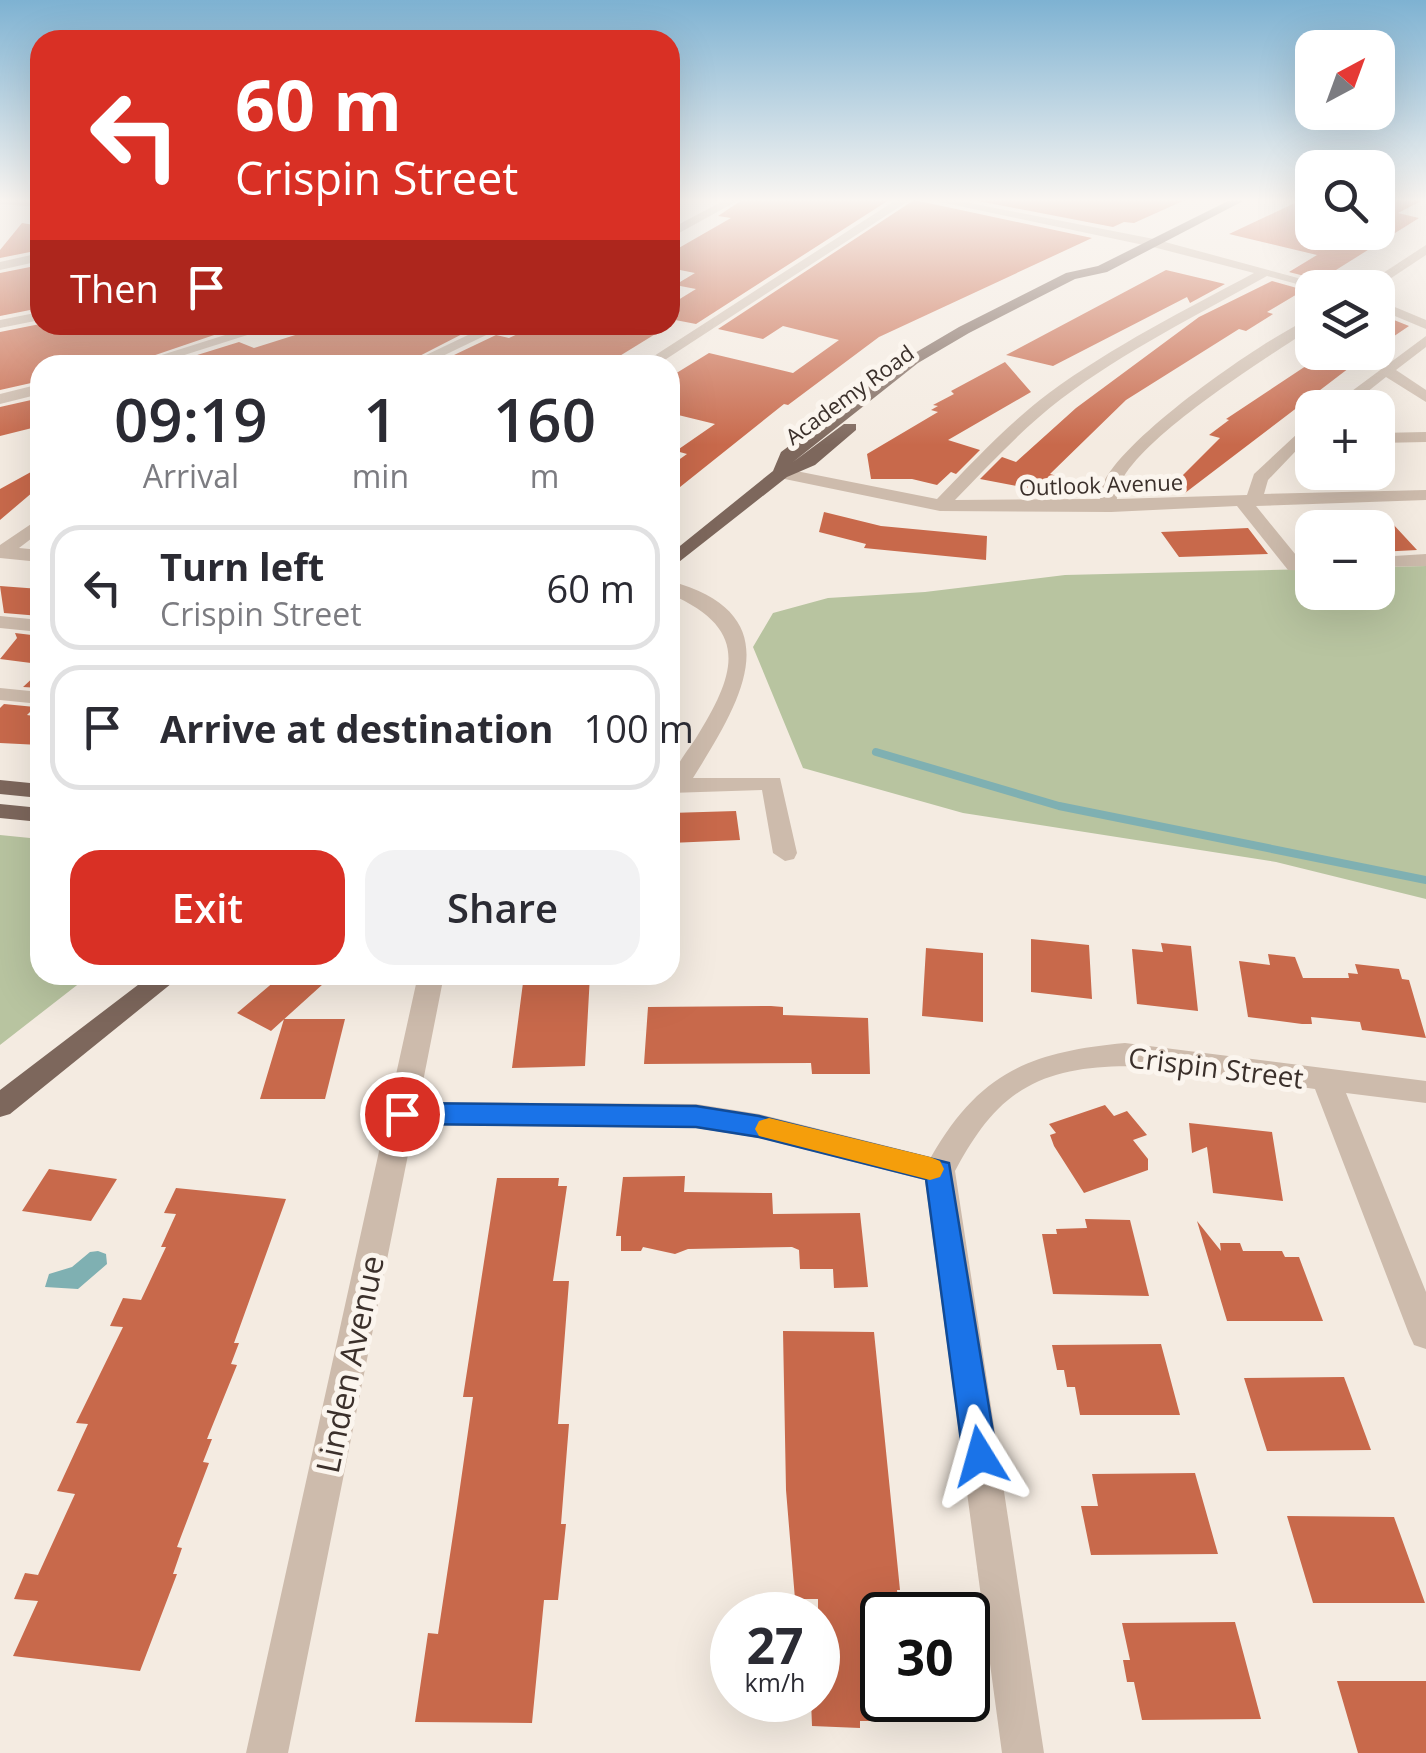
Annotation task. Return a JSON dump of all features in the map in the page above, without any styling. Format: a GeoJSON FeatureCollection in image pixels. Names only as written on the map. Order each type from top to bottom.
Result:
{"type":"FeatureCollection","features":[{"type":"Feature","properties":{"kind":"main road","name":"Academy Road"},"geometry":{"type":"LineString","coordinates":[[680,555],[781,473],[810,461],[917,377],[1091,282]]}},
{"type":"Feature","properties":{"kind":"main road"},"geometry":{"type":"LineString","coordinates":[[0,787],[30,790]]}},
{"type":"Feature","properties":{"kind":"main road"},"geometry":{"type":"LineString","coordinates":[[0,810],[30,814]]}},
{"type":"Feature","properties":{"kind":"main road"},"geometry":{"type":"LineString","coordinates":[[0,1106],[156,985]]}},
{"type":"Feature","properties":{"kind":"street"},"geometry":{"type":"LineString","coordinates":[[663,355],[777,282]]}},
{"type":"Feature","properties":{"kind":"street"},"geometry":{"type":"LineString","coordinates":[[940,506],[1026,419],[1068,388],[1103,363],[1247,282]]}},
{"type":"Feature","properties":{"kind":"street"},"geometry":{"type":"LineString","coordinates":[[1395,311],[1426,325]]}},
{"type":"Feature","properties":{"kind":"street"},"geometry":{"type":"LineString","coordinates":[[0,324],[30,318]]}},
{"type":"Feature","properties":{"kind":"street"},"geometry":{"type":"LineString","coordinates":[[1111,507],[1107,493],[1112,478],[1157,432],[1214,386],[1295,333]]}},
{"type":"Feature","properties":{"kind":"street"},"geometry":{"type":"LineString","coordinates":[[170,355],[238,335]]}},
{"type":"Feature","properties":{"kind":"street"},"geometry":{"type":"LineString","coordinates":[[434,355],[478,335]]}},
{"type":"Feature","properties":{"kind":"street"},"geometry":{"type":"LineString","coordinates":[[1395,363],[1426,340]]}},
{"type":"Feature","properties":{"kind":"street"},"geometry":{"type":"LineString","coordinates":[[1360,390],[1386,370],[1426,397]]}},
{"type":"Feature","properties":{"kind":"street"},"geometry":{"type":"LineString","coordinates":[[0,399],[30,392]]}},
{"type":"Feature","properties":{"kind":"street"},"geometry":{"type":"LineString","coordinates":[[1395,438],[1426,437]]}},
{"type":"Feature","properties":{"kind":"street"},"geometry":{"type":"LineString","coordinates":[[1295,449],[1260,478],[1251,502],[1295,566]]}},
{"type":"Feature","properties":{"kind":"street","name":"Outlook Avenue"},"geometry":{"type":"LineString","coordinates":[[781,473],[940,506],[1111,507],[1426,495]]}},
{"type":"Feature","properties":{"kind":"street"},"geometry":{"type":"LineString","coordinates":[[2,552],[30,531]]}},
{"type":"Feature","properties":{"kind":"street"},"geometry":{"type":"LineString","coordinates":[[2,552],[30,555]]}},
{"type":"Feature","properties":{"kind":"street"},"geometry":{"type":"LineString","coordinates":[[1395,561],[1426,560]]}},
{"type":"Feature","properties":{"kind":"street"},"geometry":{"type":"LineString","coordinates":[[680,590],[694,594],[727,618],[739,648],[740,668],[736,684],[680,776]]}},
{"type":"Feature","properties":{"kind":"street"},"geometry":{"type":"LineString","coordinates":[[0,622],[30,625]]}},
{"type":"Feature","properties":{"kind":"street"},"geometry":{"type":"LineString","coordinates":[[0,694],[30,697]]}},
{"type":"Feature","properties":{"kind":"street"},"geometry":{"type":"LineString","coordinates":[[680,786],[772,782],[784,853]]}},
{"type":"Feature","properties":{"kind":"street","name":"Linden Avenue"},"geometry":{"type":"LineString","coordinates":[[267,1753],[429,985]]}},
{"type":"Feature","properties":{"kind":"street","name":"Crispin Street"},"geometry":{"type":"LineString","coordinates":[[939,1171],[959,1131],[992,1094],[1036,1068],[1083,1056],[1125,1054],[1426,1092]]}},
{"type":"Feature","properties":{"kind":"street"},"geometry":{"type":"LineString","coordinates":[[1326,1080],[1426,1334]]}},
{"type":"Feature","properties":{"kind":"street"},"geometry":{"type":"LineString","coordinates":[[402,1114],[696,1116],[759,1126],[939,1171],[1023,1753]]}},
{"type":"Feature","properties":{"kind":"green space"},"geometry":{"type":"Polygon","coordinates":[[[1426,566],[1426,899],[1276,862],[963,813],[803,768],[753,647],[773,613],[828,598],[925,592],[1065,575],[1295,569],[1295,610],[1395,610],[1395,567],[1426,566]]]}},
{"type":"Feature","properties":{"kind":"green space"},"geometry":{"type":"Polygon","coordinates":[[[0,835],[30,838],[30,985],[77,985],[0,1045],[0,835]]]}},
{"type":"Feature","properties":{"kind":"water"},"geometry":{"type":"Polygon","coordinates":[[[90,1252],[106,1254],[107,1264],[78,1289],[45,1287],[49,1274],[72,1267],[90,1252]]]}},
{"type":"Feature","properties":{"kind":"building"},"geometry":{"type":"Polygon","coordinates":[[[0,282],[30,282],[30,310],[0,316],[0,282]]]}},
{"type":"Feature","properties":{"kind":"building"},"geometry":{"type":"Polygon","coordinates":[[[680,282],[762,282],[696,324],[680,321],[680,299],[696,289],[680,286],[680,282]]]}},
{"type":"Feature","properties":{"kind":"building"},"geometry":{"type":"Polygon","coordinates":[[[790,282],[998,282],[879,337],[788,405],[784,404],[680,487],[680,459],[687,454],[680,448],[715,424],[680,415],[680,371],[709,353],[793,373],[839,340],[783,326],[763,339],[718,329],[790,282]]]}},
{"type":"Feature","properties":{"kind":"building"},"geometry":{"type":"Polygon","coordinates":[[[1144,282],[1225,284],[1190,303],[1187,297],[1053,366],[1006,355],[1144,282]]]}},
{"type":"Feature","properties":{"kind":"building"},"geometry":{"type":"Polygon","coordinates":[[[1270,282],[1295,287],[1295,295],[1267,312],[1273,314],[1246,331],[1239,329],[1126,400],[1050,474],[1064,478],[1060,494],[980,479],[1002,457],[1016,462],[1076,408],[1199,317],[1270,282]]]}},
{"type":"Feature","properties":{"kind":"building"},"geometry":{"type":"Polygon","coordinates":[[[1395,320],[1409,326],[1395,335],[1395,320]]]}},
{"type":"Feature","properties":{"kind":"building"},"geometry":{"type":"Polygon","coordinates":[[[30,326],[30,335],[214,335],[155,355],[30,355],[30,383],[0,390],[0,332],[30,326]]]}},
{"type":"Feature","properties":{"kind":"building"},"geometry":{"type":"Polygon","coordinates":[[[295,335],[460,335],[421,355],[197,355],[239,342],[254,348],[295,335]]]}},
{"type":"Feature","properties":{"kind":"building"},"geometry":{"type":"Polygon","coordinates":[[[496,335],[654,335],[621,355],[454,355],[496,335]]]}},
{"type":"Feature","properties":{"kind":"building"},"geometry":{"type":"Polygon","coordinates":[[[1005,362],[1031,392],[948,440],[980,450],[956,474],[951,472],[937,485],[912,479],[871,479],[867,454],[938,412],[931,410],[938,406],[933,405],[954,394],[951,391],[1005,362]]]}},
{"type":"Feature","properties":{"kind":"building"},"geometry":{"type":"Polygon","coordinates":[[[1300,370],[1346,370],[1320,390],[1295,390],[1295,409],[1185,493],[1164,494],[1220,438],[1209,435],[1229,420],[1226,419],[1300,370]]]}},
{"type":"Feature","properties":{"kind":"building"},"geometry":{"type":"Polygon","coordinates":[[[30,400],[30,428],[0,436],[0,407],[30,400]]]}},
{"type":"Feature","properties":{"kind":"building"},"geometry":{"type":"Polygon","coordinates":[[[30,472],[30,494],[0,520],[0,489],[30,472]]]}},
{"type":"Feature","properties":{"kind":"building"},"geometry":{"type":"Polygon","coordinates":[[[824,512],[881,526],[987,536],[986,560],[864,548],[866,544],[819,532],[824,512]]]}},
{"type":"Feature","properties":{"kind":"building"},"geometry":{"type":"Polygon","coordinates":[[[1395,526],[1417,550],[1395,551],[1395,526]]]}},
{"type":"Feature","properties":{"kind":"building"},"geometry":{"type":"Polygon","coordinates":[[[1248,528],[1268,554],[1179,557],[1161,532],[1248,528]]]}},
{"type":"Feature","properties":{"kind":"building"},"geometry":{"type":"Polygon","coordinates":[[[0,586],[30,588],[30,615],[4,613],[0,586]]]}},
{"type":"Feature","properties":{"kind":"building"},"geometry":{"type":"Polygon","coordinates":[[[15,633],[30,635],[30,663],[0,659],[17,638],[15,633]]]}},
{"type":"Feature","properties":{"kind":"building"},"geometry":{"type":"Polygon","coordinates":[[[4,704],[30,707],[30,744],[0,743],[0,708],[4,704]]]}},
{"type":"Feature","properties":{"kind":"building"},"geometry":{"type":"Polygon","coordinates":[[[736,811],[740,840],[680,843],[680,813],[736,811]]]}},
{"type":"Feature","properties":{"kind":"building"},"geometry":{"type":"Polygon","coordinates":[[[1031,939],[1089,945],[1092,999],[1031,992],[1031,939]]]}},
{"type":"Feature","properties":{"kind":"building"},"geometry":{"type":"Polygon","coordinates":[[[1161,943],[1191,946],[1198,1011],[1137,1004],[1132,949],[1163,952],[1161,943]]]}},
{"type":"Feature","properties":{"kind":"building"},"geometry":{"type":"Polygon","coordinates":[[[926,948],[983,953],[983,1022],[922,1016],[926,948]]]}},
{"type":"Feature","properties":{"kind":"building"},"geometry":{"type":"Polygon","coordinates":[[[1268,954],[1295,957],[1303,978],[1349,978],[1348,973],[1358,974],[1355,964],[1399,969],[1402,979],[1409,980],[1426,1038],[1362,1030],[1360,1022],[1311,1017],[1312,1024],[1302,1024],[1248,1017],[1239,961],[1270,965],[1268,954]]]}},
{"type":"Feature","properties":{"kind":"building"},"geometry":{"type":"Polygon","coordinates":[[[270,985],[322,985],[271,1031],[237,1013],[270,985]]]}},
{"type":"Feature","properties":{"kind":"building"},"geometry":{"type":"Polygon","coordinates":[[[523,985],[589,985],[585,1066],[512,1068],[523,985]]]}},
{"type":"Feature","properties":{"kind":"building"},"geometry":{"type":"Polygon","coordinates":[[[648,1007],[783,1007],[783,1015],[868,1018],[870,1074],[812,1074],[811,1063],[644,1064],[648,1007]]]}},
{"type":"Feature","properties":{"kind":"building"},"geometry":{"type":"Polygon","coordinates":[[[284,1019],[345,1019],[325,1099],[260,1099],[284,1019]]]}},
{"type":"Feature","properties":{"kind":"building"},"geometry":{"type":"Polygon","coordinates":[[[1105,1105],[1114,1116],[1127,1111],[1147,1135],[1133,1140],[1148,1159],[1148,1170],[1084,1193],[1054,1146],[1050,1135],[1056,1133],[1049,1124],[1105,1105]]]}},
{"type":"Feature","properties":{"kind":"building"},"geometry":{"type":"Polygon","coordinates":[[[1189,1123],[1272,1132],[1283,1201],[1213,1193],[1207,1147],[1192,1153],[1189,1123]]]}},
{"type":"Feature","properties":{"kind":"building"},"geometry":{"type":"Polygon","coordinates":[[[49,1169],[117,1179],[91,1221],[22,1211],[49,1169]]]}},
{"type":"Feature","properties":{"kind":"building"},"geometry":{"type":"Polygon","coordinates":[[[685,1176],[684,1192],[772,1193],[773,1214],[860,1213],[868,1287],[834,1288],[833,1269],[800,1269],[799,1250],[792,1247],[688,1249],[675,1254],[643,1247],[641,1251],[621,1251],[621,1236],[616,1236],[623,1177],[685,1176]]]}},
{"type":"Feature","properties":{"kind":"building"},"geometry":{"type":"Polygon","coordinates":[[[497,1178],[559,1178],[558,1186],[567,1186],[553,1281],[569,1281],[558,1424],[569,1424],[561,1524],[566,1524],[558,1600],[544,1600],[532,1723],[415,1722],[428,1633],[438,1634],[456,1515],[473,1397],[463,1397],[497,1178]]]}},
{"type":"Feature","properties":{"kind":"building"},"geometry":{"type":"Polygon","coordinates":[[[176,1188],[286,1199],[234,1343],[239,1343],[231,1364],[237,1365],[207,1439],[212,1439],[203,1462],[209,1463],[177,1547],[182,1548],[173,1574],[177,1574],[140,1671],[13,1656],[38,1601],[14,1599],[25,1573],[38,1575],[75,1494],[57,1491],[88,1424],[76,1423],[123,1327],[110,1326],[123,1298],[141,1300],[166,1247],[161,1247],[176,1214],[164,1213],[176,1188]]]}},
{"type":"Feature","properties":{"kind":"building"},"geometry":{"type":"Polygon","coordinates":[[[1085,1219],[1130,1220],[1149,1296],[1053,1294],[1042,1234],[1057,1234],[1056,1229],[1087,1228],[1085,1219]]]}},
{"type":"Feature","properties":{"kind":"building"},"geometry":{"type":"Polygon","coordinates":[[[1197,1221],[1221,1251],[1220,1243],[1240,1243],[1243,1251],[1282,1251],[1285,1257],[1299,1257],[1323,1321],[1227,1321],[1197,1221]]]}},
{"type":"Feature","properties":{"kind":"building"},"geometry":{"type":"Polygon","coordinates":[[[783,1331],[874,1332],[900,1590],[860,1592],[860,1728],[812,1726],[812,1722],[840,1722],[840,1592],[794,1592],[786,1490],[783,1331]]]}},
{"type":"Feature","properties":{"kind":"building"},"geometry":{"type":"Polygon","coordinates":[[[1161,1344],[1180,1415],[1080,1415],[1075,1387],[1067,1387],[1064,1370],[1057,1370],[1052,1345],[1161,1344]]]}},
{"type":"Feature","properties":{"kind":"building"},"geometry":{"type":"Polygon","coordinates":[[[1344,1377],[1371,1450],[1267,1451],[1244,1378],[1344,1377]]]}},
{"type":"Feature","properties":{"kind":"building"},"geometry":{"type":"Polygon","coordinates":[[[1195,1473],[1218,1554],[1091,1555],[1081,1506],[1098,1506],[1092,1474],[1195,1473]]]}},
{"type":"Feature","properties":{"kind":"building"},"geometry":{"type":"Polygon","coordinates":[[[1287,1516],[1394,1517],[1425,1603],[1313,1603],[1287,1516]]]}},
{"type":"Feature","properties":{"kind":"building"},"geometry":{"type":"Polygon","coordinates":[[[1235,1622],[1261,1719],[1142,1720],[1134,1682],[1127,1682],[1123,1660],[1130,1660],[1122,1623],[1235,1622]]]}},
{"type":"Feature","properties":{"kind":"building"},"geometry":{"type":"Polygon","coordinates":[[[1337,1681],[1426,1681],[1426,1753],[1358,1753],[1337,1681]]]}},
{"type":"Feature","properties":{"kind":"waterway"},"geometry":{"type":"LineString","coordinates":[[876,752],[1059,806],[1426,880]]}},
{"type":"Feature","properties":{"kind":"slow traffic"},"geometry":{"type":"LineString","coordinates":[[769,1129],[930,1169]]}},
{"type":"Feature","properties":{"kind":"route"},"geometry":{"type":"LineString","coordinates":[[402,1114],[696,1116],[759,1126],[939,1171],[980,1456]]}}]}
